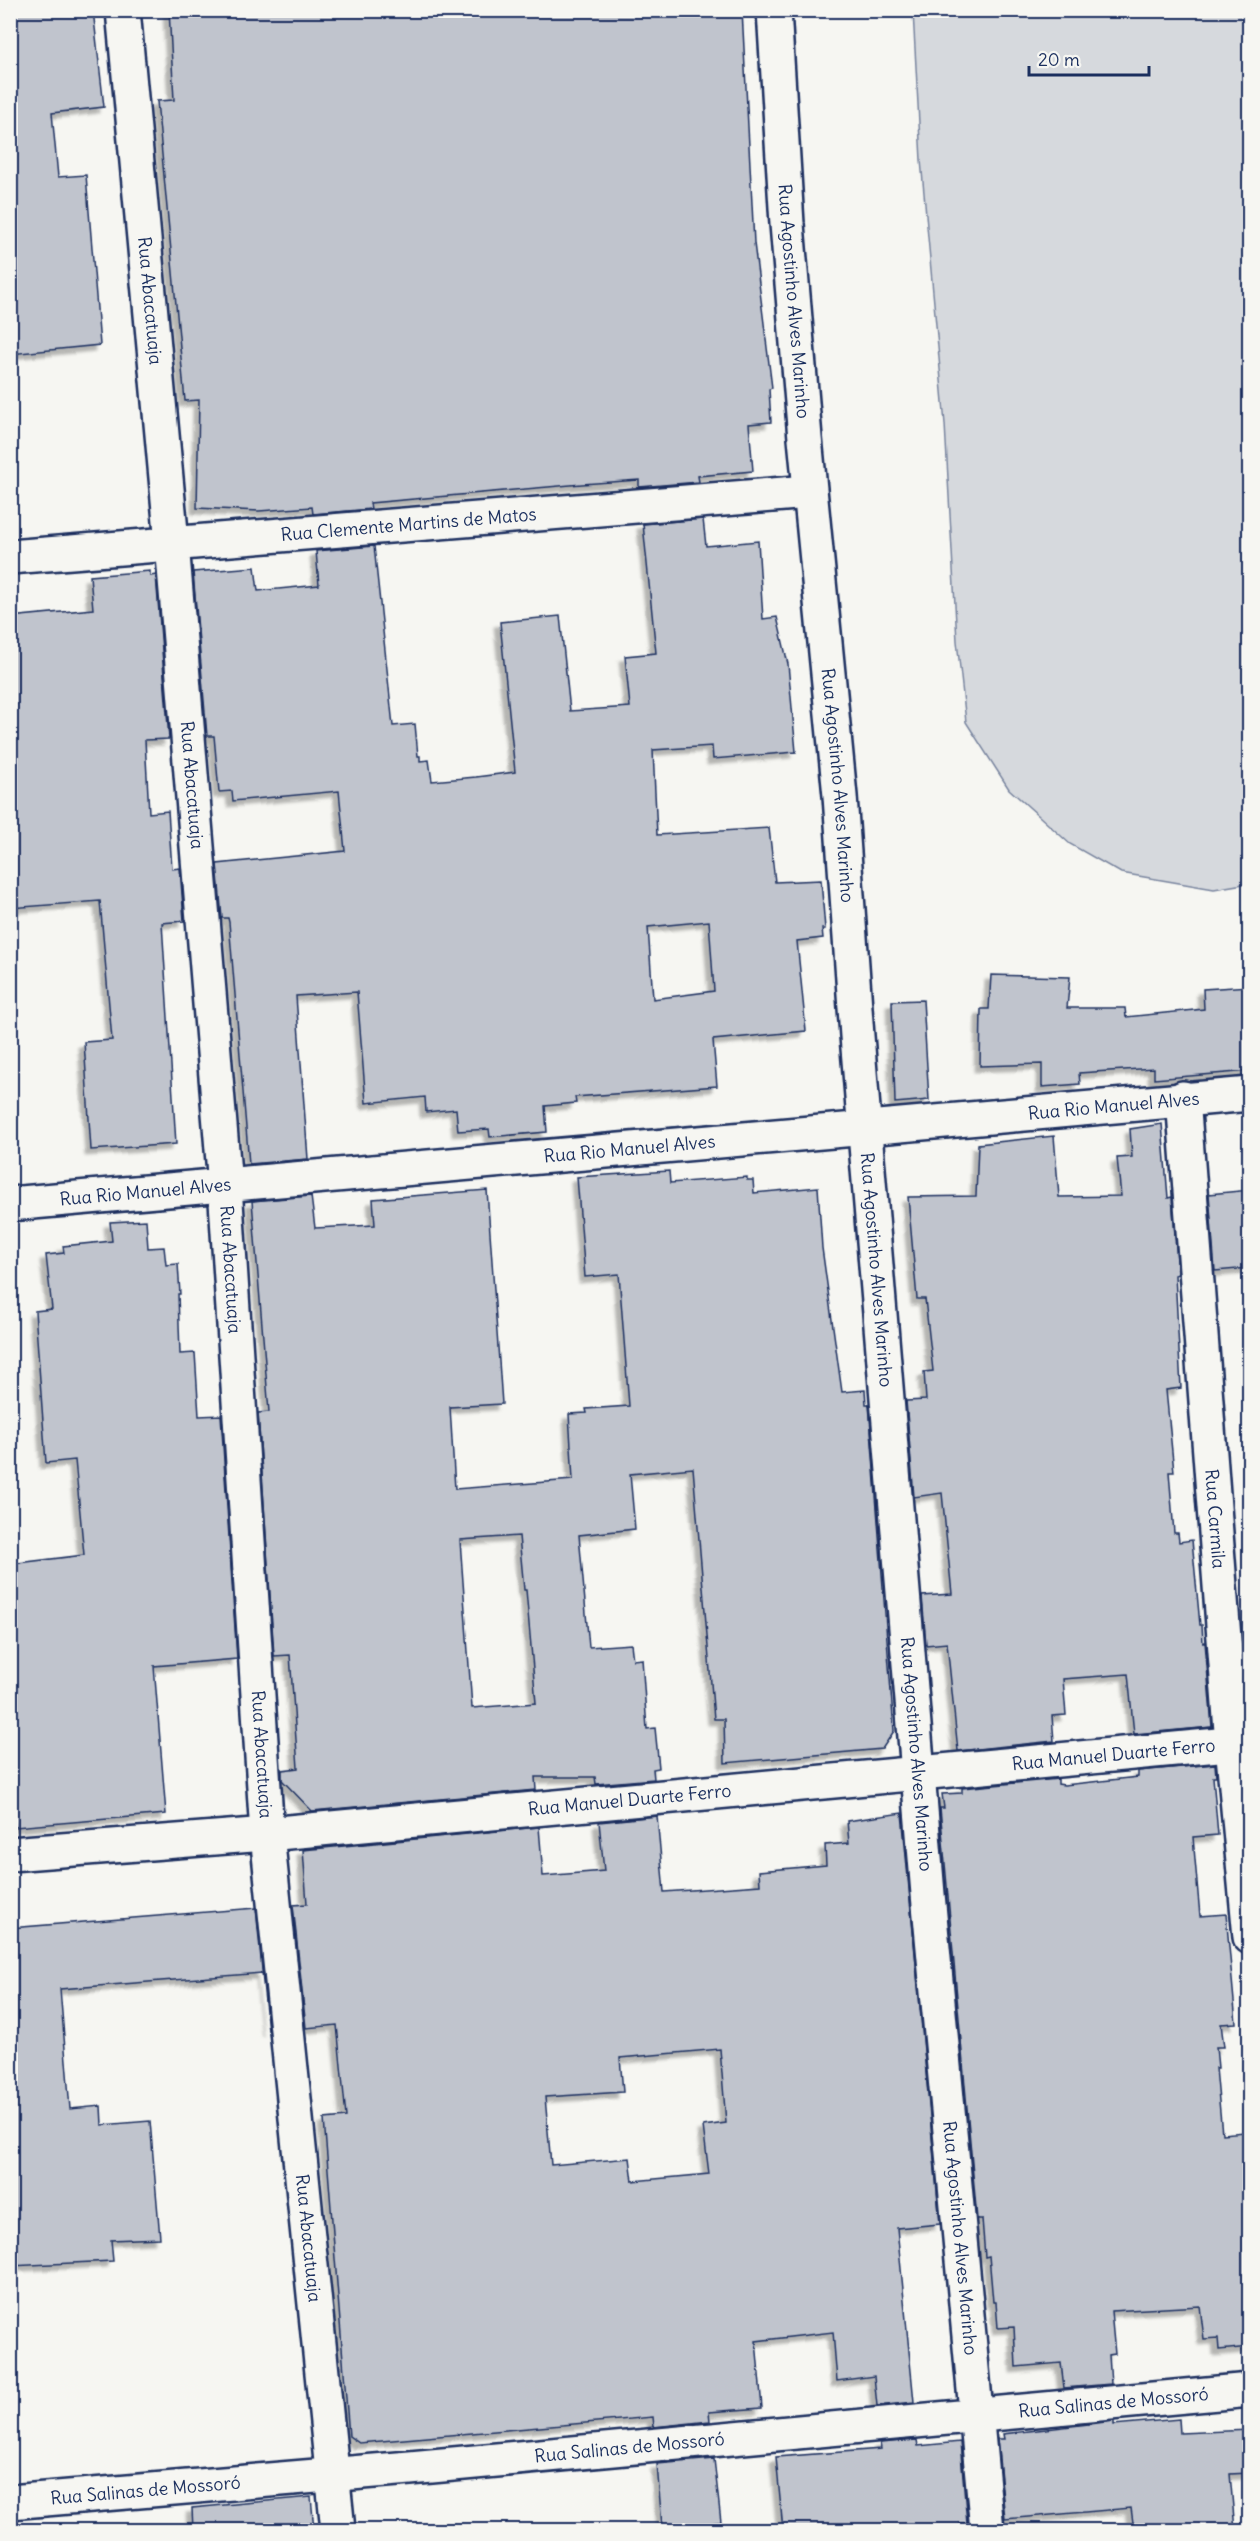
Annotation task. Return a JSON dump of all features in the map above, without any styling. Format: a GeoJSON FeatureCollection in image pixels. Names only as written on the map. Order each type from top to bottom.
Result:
{"type":"FeatureCollection","features":[{"type":"Feature","properties":{"kind":"street","name":"Rua Abacatuaja"},"geometry":{"type":"LineString","coordinates":[[123,10],[172,543],[225,1186],[267,1834],[338,2530]]}},
{"type":"Feature","properties":{"kind":"street","name":"Rua Agostinho Alves Marinho"},"geometry":{"type":"LineString","coordinates":[[774,10],[787,224],[809,492],[840,796],[865,1130],[919,1773],[987,2530]]}},
{"type":"Feature","properties":{"kind":"street","name":"Rua Clemente Martins de Matos"},"geometry":{"type":"LineString","coordinates":[[10,557],[809,492]]}},
{"type":"Feature","properties":{"kind":"street","name":"Rua Rio Manuel Alves"},"geometry":{"type":"LineString","coordinates":[[10,1204],[865,1130],[1183,1098],[1250,1094]]}},
{"type":"Feature","properties":{"kind":"street","name":"Rua Carmila"},"geometry":{"type":"LineString","coordinates":[[1183,1098],[1241,1743],[1250,1937]]}},
{"type":"Feature","properties":{"kind":"street","name":"Rua Manuel Duarte Ferro"},"geometry":{"type":"LineString","coordinates":[[10,1854],[267,1834],[1241,1743]]}},
{"type":"Feature","properties":{"kind":"street","name":"Rua Salinas de Mossoró"},"geometry":{"type":"LineString","coordinates":[[10,2502],[1250,2390]]}},
{"type":"Feature","properties":{"kind":"shaded area"},"geometry":{"type":"Polygon","coordinates":[[[913,11],[1249,11],[1249,883],[1214,889],[1121,873],[1070,844],[1009,789],[966,722],[957,641],[945,424],[921,160],[913,11]]]}},
{"type":"Feature","properties":{"kind":"building"},"geometry":{"type":"Polygon","coordinates":[[[10,10],[93,10],[104,107],[52,113],[58,177],[86,175],[100,345],[10,354],[10,10]]]}},
{"type":"Feature","properties":{"kind":"building"},"geometry":{"type":"Polygon","coordinates":[[[169,10],[742,10],[754,243],[772,388],[769,389],[771,422],[749,424],[753,471],[698,476],[699,482],[639,487],[639,480],[582,484],[370,503],[371,509],[313,514],[312,507],[259,511],[197,508],[199,400],[185,401],[157,101],[174,100],[169,10]]]}},
{"type":"Feature","properties":{"kind":"building"},"geometry":{"type":"Polygon","coordinates":[[[703,519],[706,546],[758,541],[763,619],[777,617],[788,664],[796,752],[713,759],[712,746],[653,750],[657,835],[769,828],[775,882],[821,880],[825,929],[822,929],[823,938],[797,941],[806,1031],[713,1040],[717,1086],[575,1097],[576,1103],[545,1106],[547,1132],[490,1137],[489,1129],[458,1131],[456,1109],[426,1112],[425,1097],[366,1103],[357,992],[296,996],[308,1159],[249,1164],[229,922],[228,918],[222,918],[217,864],[345,851],[339,791],[233,801],[232,791],[219,792],[214,736],[207,736],[193,572],[255,567],[258,591],[319,585],[316,551],[374,546],[393,726],[415,724],[418,756],[420,756],[420,761],[429,760],[432,781],[476,777],[515,772],[500,622],[560,616],[570,711],[630,707],[625,656],[656,653],[643,524],[703,519]],[[709,921],[648,927],[653,999],[714,991],[709,921]]]}},
{"type":"Feature","properties":{"kind":"building"},"geometry":{"type":"Polygon","coordinates":[[[150,571],[150,576],[156,575],[169,739],[145,740],[149,813],[168,811],[172,869],[180,868],[184,921],[162,923],[176,1144],[91,1150],[84,1042],[112,1040],[100,901],[10,908],[10,617],[93,609],[90,576],[150,571]]]}},
{"type":"Feature","properties":{"kind":"building"},"geometry":{"type":"Polygon","coordinates":[[[991,975],[1070,977],[1067,1008],[1125,1008],[1126,1017],[1204,1009],[1203,989],[1250,986],[1250,1071],[1154,1079],[1154,1068],[1079,1073],[1080,1084],[1042,1087],[1042,1064],[980,1066],[981,1009],[989,1009],[991,975]]]}},
{"type":"Feature","properties":{"kind":"building"},"geometry":{"type":"Polygon","coordinates":[[[923,1000],[929,1100],[895,1103],[892,1001],[923,1000]]]}},
{"type":"Feature","properties":{"kind":"building"},"geometry":{"type":"Polygon","coordinates":[[[1162,1124],[1168,1198],[1172,1197],[1178,1274],[1175,1275],[1181,1388],[1166,1390],[1174,1472],[1169,1472],[1174,1533],[1178,1533],[1179,1542],[1192,1540],[1200,1625],[1202,1625],[1203,1643],[1205,1642],[1212,1727],[1134,1734],[1128,1674],[1063,1679],[1066,1715],[1052,1716],[1054,1741],[958,1751],[947,1643],[926,1645],[922,1596],[952,1594],[942,1493],[914,1497],[906,1401],[926,1400],[924,1372],[933,1371],[925,1299],[917,1299],[908,1197],[976,1196],[978,1144],[1054,1136],[1059,1197],[1121,1196],[1117,1158],[1132,1157],[1130,1129],[1162,1124]]]}},
{"type":"Feature","properties":{"kind":"building"},"geometry":{"type":"Polygon","coordinates":[[[669,1171],[670,1183],[747,1177],[747,1180],[753,1180],[754,1193],[818,1187],[822,1248],[842,1392],[865,1390],[866,1404],[869,1404],[894,1731],[882,1749],[725,1763],[724,1719],[714,1719],[693,1468],[630,1474],[635,1529],[579,1535],[589,1647],[631,1644],[633,1660],[642,1659],[647,1729],[655,1728],[659,1768],[653,1769],[654,1779],[596,1784],[595,1777],[535,1777],[536,1790],[312,1811],[282,1780],[282,1770],[298,1768],[290,1655],[274,1656],[258,1413],[269,1412],[252,1201],[311,1196],[315,1228],[375,1225],[373,1199],[487,1190],[502,1404],[450,1407],[455,1489],[573,1480],[569,1414],[587,1413],[586,1409],[629,1406],[619,1274],[585,1277],[577,1177],[669,1171]],[[519,1536],[460,1540],[472,1708],[536,1703],[526,1590],[524,1590],[519,1536]]]}},
{"type":"Feature","properties":{"kind":"building"},"geometry":{"type":"Polygon","coordinates":[[[1250,1190],[1250,1268],[1215,1271],[1209,1194],[1250,1190]]]}},
{"type":"Feature","properties":{"kind":"building"},"geometry":{"type":"Polygon","coordinates":[[[146,1220],[148,1248],[164,1247],[166,1265],[178,1264],[180,1354],[195,1353],[199,1416],[221,1415],[237,1659],[154,1666],[166,1814],[15,1827],[10,1784],[10,1564],[84,1555],[75,1460],[46,1463],[35,1311],[52,1309],[46,1255],[64,1253],[63,1246],[112,1241],[110,1222],[146,1220]]]}},
{"type":"Feature","properties":{"kind":"building"},"geometry":{"type":"Polygon","coordinates":[[[1243,1637],[1250,1637],[1250,1723],[1249,1723],[1243,1637]]]}},
{"type":"Feature","properties":{"kind":"building"},"geometry":{"type":"Polygon","coordinates":[[[1215,1764],[1216,1777],[1213,1777],[1218,1835],[1193,1837],[1200,1916],[1226,1914],[1236,2023],[1221,2024],[1224,2047],[1216,2047],[1218,2068],[1216,2068],[1222,2134],[1245,2132],[1250,2181],[1250,2347],[1219,2350],[1218,2338],[1204,2339],[1200,2306],[1111,2311],[1115,2354],[1109,2355],[1111,2384],[1064,2388],[1061,2363],[1016,2367],[1014,2327],[998,2328],[989,2256],[985,2257],[982,2219],[977,2219],[940,1808],[944,1808],[942,1794],[962,1793],[962,1788],[1058,1779],[1058,1784],[1064,1785],[1138,1777],[1138,1771],[1215,1764]]]}},
{"type":"Feature","properties":{"kind":"building"},"geometry":{"type":"Polygon","coordinates":[[[902,1813],[940,2224],[897,2228],[914,2402],[877,2406],[874,2376],[837,2381],[833,2332],[756,2341],[762,2408],[709,2412],[710,2421],[654,2427],[653,2417],[359,2443],[349,2436],[324,2119],[346,2117],[337,2025],[306,2028],[293,1905],[307,1904],[303,1850],[539,1827],[543,1876],[604,1871],[599,1822],[657,1816],[664,1892],[760,1885],[759,1871],[826,1865],[825,1845],[849,1843],[847,1821],[902,1813]],[[720,2049],[620,2058],[623,2092],[545,2097],[551,2165],[630,2158],[633,2181],[709,2174],[703,2126],[726,2123],[720,2049]]]}},
{"type":"Feature","properties":{"kind":"building"},"geometry":{"type":"Polygon","coordinates":[[[256,1908],[268,2031],[262,1973],[60,1989],[70,2109],[101,2106],[102,2125],[150,2121],[160,2238],[111,2240],[113,2261],[10,2266],[10,1928],[256,1908]]]}},
{"type":"Feature","properties":{"kind":"building"},"geometry":{"type":"Polygon","coordinates":[[[1179,2419],[1180,2433],[1250,2430],[1250,2473],[1230,2474],[1235,2530],[1134,2530],[1131,2508],[1005,2519],[997,2439],[1004,2439],[1003,2434],[1114,2421],[1114,2425],[1179,2419]]]}},
{"type":"Feature","properties":{"kind":"building"},"geometry":{"type":"Polygon","coordinates":[[[917,2440],[918,2446],[960,2442],[967,2523],[960,2523],[961,2530],[783,2530],[776,2457],[881,2449],[880,2443],[917,2440]]]}},
{"type":"Feature","properties":{"kind":"building"},"geometry":{"type":"Polygon","coordinates":[[[714,2459],[721,2522],[662,2527],[657,2464],[714,2459]]]}},
{"type":"Feature","properties":{"kind":"building"},"geometry":{"type":"Polygon","coordinates":[[[311,2497],[314,2530],[193,2530],[192,2508],[311,2497]]]}}]}
